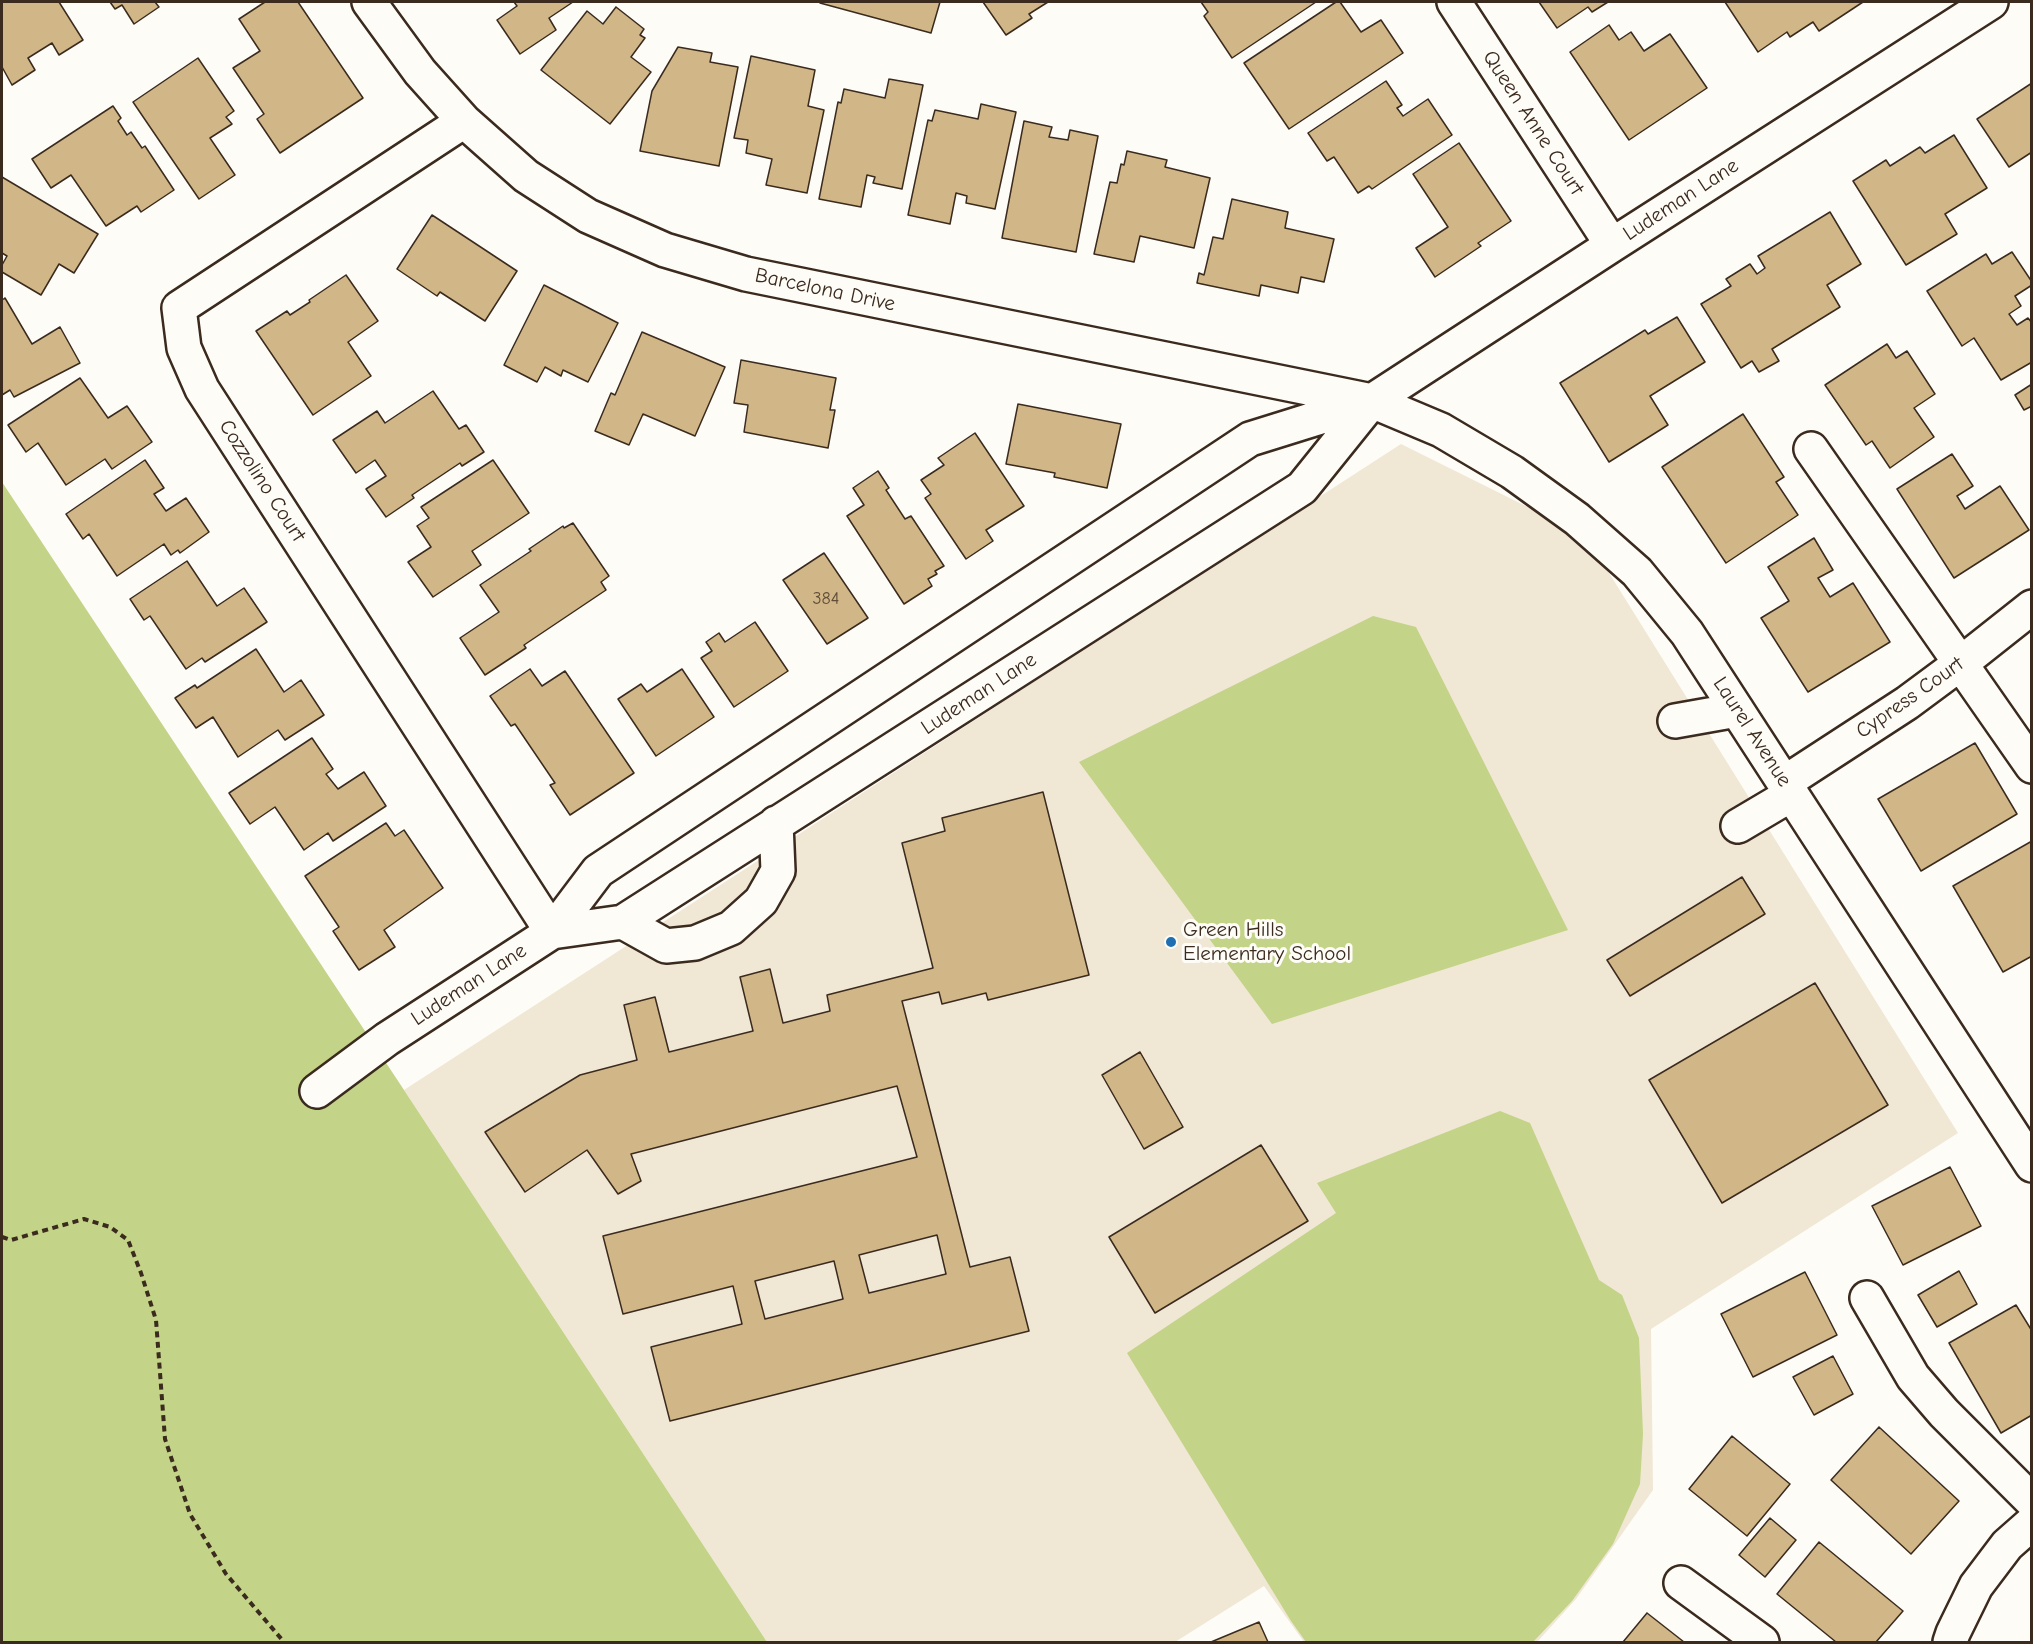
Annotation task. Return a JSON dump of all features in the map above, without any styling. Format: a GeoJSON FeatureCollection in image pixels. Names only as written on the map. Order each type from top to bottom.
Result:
{"type":"FeatureCollection","features":[{"type":"Feature","properties":{"kind":"street","name":"Barcelona Drive"},"geometry":{"type":"LineString","coordinates":[[369,2],[420,72],[464,121],[526,176],[588,216],[665,250],[746,274],[1372,401]]}},
{"type":"Feature","properties":{"kind":"street","name":"Queen Anne Court"},"geometry":{"type":"LineString","coordinates":[[1454,2],[1612,245]]}},
{"type":"Feature","properties":{"kind":"street","name":"Ludeman Lane"},"geometry":{"type":"LineString","coordinates":[[317,1091],[387,1039],[552,932],[598,871],[1250,439],[1372,401],[1973,6]]}},
{"type":"Feature","properties":{"kind":"street","name":"Cozzolino Court"},"geometry":{"type":"LineString","coordinates":[[464,121],[179,309],[184,348],[202,388],[552,932]]}},
{"type":"Feature","properties":{"kind":"street","name":"Ludeman Lane"},"geometry":{"type":"LineString","coordinates":[[552,932],[623,922],[1302,488],[1372,401]]}},
{"type":"Feature","properties":{"kind":"street","name":"Laurel Avenue"},"geometry":{"type":"LineString","coordinates":[[1372,401],[1441,430],[1512,472],[1577,519],[1637,572],[1687,633],[2031,1165]]}},
{"type":"Feature","properties":{"kind":"street"},"geometry":{"type":"LineString","coordinates":[[1811,449],[2031,766]]}},
{"type":"Feature","properties":{"kind":"street","name":"Cypress Court"},"geometry":{"type":"LineString","coordinates":[[1738,826],[1960,663],[2031,607]]}},
{"type":"Feature","properties":{"kind":"street"},"geometry":{"type":"LineString","coordinates":[[1675,722],[1737,710]]}},
{"type":"Feature","properties":{"kind":"street"},"geometry":{"type":"LineString","coordinates":[[623,922],[666,946],[695,943],[731,928],[761,901],[777,871],[776,823]]}},
{"type":"Feature","properties":{"kind":"street"},"geometry":{"type":"LineString","coordinates":[[1867,1298],[1913,1377],[1944,1413],[2031,1502]]}},
{"type":"Feature","properties":{"kind":"street"},"geometry":{"type":"LineString","coordinates":[[1950,1642],[1976,1586],[2007,1545],[2031,1523]]}},
{"type":"Feature","properties":{"kind":"street"},"geometry":{"type":"LineString","coordinates":[[1681,1583],[1762,1642]]}},
{"type":"Feature","properties":{"kind":"path"},"geometry":{"type":"LineString","coordinates":[[2,1237],[11,1240],[84,1219],[110,1227],[128,1240],[156,1320],[165,1439],[190,1514],[226,1574],[284,1642]]}},
{"type":"Feature","properties":{"kind":"shaded area"},"geometry":{"type":"Polygon","coordinates":[[[1401,444],[1586,536],[1958,1133],[1651,1329],[1653,1490],[1576,1599],[1537,1642],[1304,1642],[1264,1586],[1175,1642],[767,1642],[404,1090],[1401,444]]]}},
{"type":"Feature","properties":{"kind":"green space"},"geometry":{"type":"Polygon","coordinates":[[[2,482],[404,1090],[767,1642],[2,1642],[2,482]]]}},
{"type":"Feature","properties":{"kind":"green space"},"geometry":{"type":"Polygon","coordinates":[[[1373,616],[1416,627],[1568,930],[1272,1024],[1079,762],[1373,616]]]}},
{"type":"Feature","properties":{"kind":"green space"},"geometry":{"type":"Polygon","coordinates":[[[1500,1111],[1530,1123],[1599,1280],[1622,1295],[1639,1338],[1643,1434],[1640,1484],[1613,1544],[1572,1601],[1533,1642],[1306,1642],[1127,1353],[1336,1213],[1317,1183],[1500,1111]]]}},
{"type":"Feature","properties":{"kind":"building"},"geometry":{"type":"Polygon","coordinates":[[[2,2],[59,2],[83,40],[59,55],[52,43],[28,58],[35,70],[12,85],[2,67],[2,2]]]}},
{"type":"Feature","properties":{"kind":"building"},"geometry":{"type":"Polygon","coordinates":[[[110,2],[155,2],[159,7],[134,24],[122,5],[115,9],[110,2]]]}},
{"type":"Feature","properties":{"kind":"building"},"geometry":{"type":"Polygon","coordinates":[[[265,2],[298,2],[363,98],[280,153],[257,119],[264,114],[233,68],[260,51],[239,19],[265,2]]]}},
{"type":"Feature","properties":{"kind":"building"},"geometry":{"type":"Polygon","coordinates":[[[514,2],[573,2],[549,18],[556,30],[520,54],[497,20],[517,6],[514,2]]]}},
{"type":"Feature","properties":{"kind":"building"},"geometry":{"type":"Polygon","coordinates":[[[820,2],[940,2],[931,33],[820,2]]]}},
{"type":"Feature","properties":{"kind":"building"},"geometry":{"type":"Polygon","coordinates":[[[983,2],[1048,2],[1029,14],[1032,18],[1006,35],[983,2]]]}},
{"type":"Feature","properties":{"kind":"building"},"geometry":{"type":"Polygon","coordinates":[[[1201,2],[1316,2],[1232,58],[1204,16],[1208,12],[1201,2]]]}},
{"type":"Feature","properties":{"kind":"building"},"geometry":{"type":"Polygon","coordinates":[[[1336,2],[1340,2],[1361,32],[1381,20],[1403,53],[1289,129],[1244,63],[1336,2]]]}},
{"type":"Feature","properties":{"kind":"building"},"geometry":{"type":"Polygon","coordinates":[[[1539,2],[1608,2],[1592,12],[1588,7],[1557,28],[1539,2]]]}},
{"type":"Feature","properties":{"kind":"building"},"geometry":{"type":"Polygon","coordinates":[[[1725,2],[1863,2],[1819,31],[1813,22],[1790,37],[1787,32],[1758,52],[1725,2]]]}},
{"type":"Feature","properties":{"kind":"building"},"geometry":{"type":"Polygon","coordinates":[[[616,7],[644,29],[640,35],[645,38],[631,57],[651,72],[610,124],[541,70],[587,11],[603,24],[616,7]]]}},
{"type":"Feature","properties":{"kind":"building"},"geometry":{"type":"Polygon","coordinates":[[[1609,25],[1619,40],[1631,32],[1644,51],[1670,34],[1707,88],[1629,140],[1570,52],[1609,25]]]}},
{"type":"Feature","properties":{"kind":"building"},"geometry":{"type":"Polygon","coordinates":[[[678,47],[712,53],[710,62],[738,67],[719,166],[640,151],[652,91],[678,47]]]}},
{"type":"Feature","properties":{"kind":"building"},"geometry":{"type":"Polygon","coordinates":[[[751,56],[815,70],[808,106],[824,110],[807,193],[766,185],[772,159],[746,153],[748,140],[734,138],[751,56]]]}},
{"type":"Feature","properties":{"kind":"building"},"geometry":{"type":"Polygon","coordinates":[[[198,58],[234,111],[226,117],[232,124],[210,138],[235,175],[199,199],[133,102],[198,58]]]}},
{"type":"Feature","properties":{"kind":"building"},"geometry":{"type":"Polygon","coordinates":[[[889,79],[923,85],[902,189],[873,183],[875,177],[867,175],[861,207],[819,199],[838,102],[841,103],[844,89],[885,98],[889,79]]]}},
{"type":"Feature","properties":{"kind":"building"},"geometry":{"type":"Polygon","coordinates":[[[1386,81],[1402,105],[1397,108],[1403,116],[1428,99],[1452,135],[1372,189],[1369,186],[1358,193],[1334,157],[1327,161],[1308,133],[1386,81]]]}},
{"type":"Feature","properties":{"kind":"building"},"geometry":{"type":"Polygon","coordinates":[[[2032,83],[2032,152],[2009,167],[1977,119],[2032,83]]]}},
{"type":"Feature","properties":{"kind":"building"},"geometry":{"type":"Polygon","coordinates":[[[981,104],[1016,112],[995,209],[966,203],[967,196],[956,193],[950,224],[908,215],[928,120],[932,121],[935,110],[978,119],[981,104]]]}},
{"type":"Feature","properties":{"kind":"building"},"geometry":{"type":"Polygon","coordinates":[[[113,106],[121,118],[118,121],[127,135],[131,132],[142,148],[145,146],[174,190],[141,212],[137,206],[106,226],[71,175],[51,188],[32,159],[113,106]]]}},
{"type":"Feature","properties":{"kind":"building"},"geometry":{"type":"Polygon","coordinates":[[[1024,121],[1052,127],[1049,137],[1068,140],[1070,130],[1098,136],[1076,252],[1002,238],[1024,121]]]}},
{"type":"Feature","properties":{"kind":"building"},"geometry":{"type":"Polygon","coordinates":[[[1954,135],[1987,188],[1945,214],[1957,234],[1906,265],[1853,181],[1886,160],[1890,166],[1920,147],[1925,153],[1954,135]]]}},
{"type":"Feature","properties":{"kind":"building"},"geometry":{"type":"Polygon","coordinates":[[[1459,143],[1511,221],[1478,243],[1481,246],[1435,277],[1416,248],[1448,227],[1413,174],[1459,143]]]}},
{"type":"Feature","properties":{"kind":"building"},"geometry":{"type":"Polygon","coordinates":[[[1127,151],[1167,160],[1165,167],[1210,178],[1194,248],[1140,236],[1134,262],[1094,254],[1110,182],[1117,183],[1121,164],[1124,165],[1127,151]]]}},
{"type":"Feature","properties":{"kind":"building"},"geometry":{"type":"Polygon","coordinates":[[[2,177],[98,234],[74,273],[59,264],[41,295],[2,272],[2,265],[7,256],[2,253],[2,177]]]}},
{"type":"Feature","properties":{"kind":"building"},"geometry":{"type":"Polygon","coordinates":[[[1232,199],[1288,212],[1285,228],[1334,239],[1324,282],[1301,277],[1298,293],[1261,285],[1259,296],[1197,283],[1199,273],[1204,275],[1213,237],[1223,239],[1232,199]]]}},
{"type":"Feature","properties":{"kind":"building"},"geometry":{"type":"Polygon","coordinates":[[[1830,212],[1861,264],[1827,285],[1840,307],[1772,349],[1779,361],[1759,372],[1752,361],[1741,368],[1701,304],[1731,286],[1726,279],[1750,264],[1757,274],[1765,268],[1758,256],[1830,212]]]}},
{"type":"Feature","properties":{"kind":"building"},"geometry":{"type":"Polygon","coordinates":[[[432,215],[517,271],[485,321],[440,292],[437,296],[397,269],[432,215]]]}},
{"type":"Feature","properties":{"kind":"building"},"geometry":{"type":"Polygon","coordinates":[[[2012,252],[2032,282],[2032,285],[2015,296],[2021,306],[2009,314],[2017,325],[2028,318],[2032,323],[2032,362],[2001,380],[1974,338],[1962,346],[1927,291],[1986,254],[1992,264],[2012,252]]]}},
{"type":"Feature","properties":{"kind":"building"},"geometry":{"type":"Polygon","coordinates":[[[346,275],[378,321],[348,342],[371,376],[313,415],[256,331],[287,311],[290,315],[346,275]]]}},
{"type":"Feature","properties":{"kind":"building"},"geometry":{"type":"Polygon","coordinates":[[[544,285],[618,323],[588,382],[563,370],[561,376],[545,367],[537,382],[504,365],[544,285]]]}},
{"type":"Feature","properties":{"kind":"building"},"geometry":{"type":"Polygon","coordinates":[[[5,298],[32,344],[60,327],[80,363],[14,397],[10,390],[2,395],[2,300],[5,298]]]}},
{"type":"Feature","properties":{"kind":"building"},"geometry":{"type":"Polygon","coordinates":[[[1677,317],[1705,362],[1650,396],[1668,425],[1609,462],[1560,383],[1645,330],[1648,334],[1677,317]]]}},
{"type":"Feature","properties":{"kind":"building"},"geometry":{"type":"Polygon","coordinates":[[[642,332],[725,367],[695,436],[643,414],[629,445],[595,431],[611,393],[615,395],[642,332]]]}},
{"type":"Feature","properties":{"kind":"building"},"geometry":{"type":"Polygon","coordinates":[[[1887,344],[1896,358],[1907,351],[1935,394],[1914,408],[1934,437],[1890,468],[1872,441],[1866,445],[1825,385],[1887,344]]]}},
{"type":"Feature","properties":{"kind":"building"},"geometry":{"type":"Polygon","coordinates":[[[741,360],[836,378],[830,410],[835,410],[828,448],[744,432],[748,405],[734,403],[741,360]]]}},
{"type":"Feature","properties":{"kind":"building"},"geometry":{"type":"Polygon","coordinates":[[[80,378],[108,418],[127,406],[152,442],[112,469],[105,459],[66,485],[38,443],[26,452],[8,425],[80,378]]]}},
{"type":"Feature","properties":{"kind":"building"},"geometry":{"type":"Polygon","coordinates":[[[2032,384],[2032,409],[2030,407],[2024,410],[2015,395],[2032,384]]]}},
{"type":"Feature","properties":{"kind":"building"},"geometry":{"type":"Polygon","coordinates":[[[433,391],[459,429],[466,425],[484,452],[462,466],[460,463],[412,495],[414,498],[386,517],[366,489],[386,476],[375,460],[356,473],[333,440],[377,411],[385,423],[433,391]]]}},
{"type":"Feature","properties":{"kind":"building"},"geometry":{"type":"Polygon","coordinates":[[[1018,404],[1121,424],[1107,488],[1054,477],[1055,473],[1006,464],[1018,404]]]}},
{"type":"Feature","properties":{"kind":"building"},"geometry":{"type":"Polygon","coordinates":[[[1743,414],[1784,477],[1776,482],[1798,515],[1726,563],[1662,467],[1743,414]]]}},
{"type":"Feature","properties":{"kind":"building"},"geometry":{"type":"Polygon","coordinates":[[[975,433],[1024,506],[986,530],[993,541],[966,559],[925,498],[931,494],[921,480],[944,465],[938,458],[975,433]]]}},
{"type":"Feature","properties":{"kind":"building"},"geometry":{"type":"Polygon","coordinates":[[[1952,454],[1973,486],[1957,496],[1965,509],[2000,486],[2029,530],[1954,578],[1897,489],[1952,454]]]}},
{"type":"Feature","properties":{"kind":"building"},"geometry":{"type":"Polygon","coordinates":[[[145,460],[164,488],[154,494],[166,511],[186,498],[209,532],[180,553],[178,550],[171,555],[164,544],[117,576],[89,534],[83,539],[66,514],[145,460]]]}},
{"type":"Feature","properties":{"kind":"building"},"geometry":{"type":"Polygon","coordinates":[[[493,460],[529,513],[472,551],[481,565],[433,597],[408,562],[431,547],[417,526],[429,518],[421,507],[493,460]]]}},
{"type":"Feature","properties":{"kind":"building"},"geometry":{"type":"Polygon","coordinates":[[[878,471],[889,488],[886,490],[905,519],[911,516],[944,566],[928,579],[932,586],[904,604],[847,516],[864,505],[853,488],[878,471]]]}},
{"type":"Feature","properties":{"kind":"building"},"geometry":{"type":"Polygon","coordinates":[[[573,523],[609,576],[601,582],[606,590],[524,645],[526,648],[485,675],[460,638],[499,612],[480,585],[531,551],[529,549],[563,526],[564,528],[573,523]]]}},
{"type":"Feature","properties":{"kind":"building"},"geometry":{"type":"Polygon","coordinates":[[[1814,538],[1833,570],[1818,578],[1830,597],[1853,583],[1890,642],[1808,692],[1761,618],[1789,601],[1768,567],[1814,538]]]}},
{"type":"Feature","properties":{"kind":"building"},"geometry":{"type":"Polygon","coordinates":[[[824,553],[868,618],[827,644],[783,580],[824,553]]]}},
{"type":"Feature","properties":{"kind":"building"},"geometry":{"type":"Polygon","coordinates":[[[187,561],[217,606],[244,588],[267,622],[205,662],[202,658],[186,669],[150,616],[144,620],[130,599],[187,561]]]}},
{"type":"Feature","properties":{"kind":"building"},"geometry":{"type":"Polygon","coordinates":[[[755,622],[788,671],[734,707],[701,658],[712,651],[706,642],[719,633],[725,642],[755,622]]]}},
{"type":"Feature","properties":{"kind":"building"},"geometry":{"type":"Polygon","coordinates":[[[256,649],[284,692],[301,680],[324,715],[285,740],[278,730],[238,757],[213,717],[196,728],[175,698],[195,685],[197,688],[256,649]]]}},
{"type":"Feature","properties":{"kind":"building"},"geometry":{"type":"Polygon","coordinates":[[[530,669],[542,686],[565,671],[634,773],[570,815],[550,785],[555,783],[515,724],[511,726],[490,696],[530,669]]]}},
{"type":"Feature","properties":{"kind":"building"},"geometry":{"type":"Polygon","coordinates":[[[682,669],[714,717],[656,756],[618,699],[641,684],[647,692],[682,669]]]}},
{"type":"Feature","properties":{"kind":"building"},"geometry":{"type":"Polygon","coordinates":[[[312,738],[333,769],[326,774],[338,789],[364,772],[386,806],[333,841],[328,833],[304,850],[275,807],[250,824],[229,793],[312,738]]]}},
{"type":"Feature","properties":{"kind":"building"},"geometry":{"type":"Polygon","coordinates":[[[1975,743],[2017,814],[1921,871],[1878,799],[1975,743]]]}},
{"type":"Feature","properties":{"kind":"building"},"geometry":{"type":"Polygon","coordinates":[[[1043,792],[1089,975],[988,1000],[986,993],[942,1004],[939,992],[902,1001],[970,1267],[1010,1257],[1029,1331],[670,1421],[651,1347],[742,1324],[733,1286],[623,1314],[603,1236],[917,1157],[897,1086],[631,1154],[641,1181],[618,1194],[587,1150],[525,1192],[485,1132],[580,1075],[637,1060],[624,1005],[655,997],[669,1052],[753,1031],[740,977],[770,969],[783,1023],[830,1011],[827,995],[933,968],[902,843],[945,831],[942,818],[1043,792]],[[937,1235],[859,1255],[869,1293],[946,1274],[937,1235]],[[834,1261],[755,1281],[765,1319],[843,1299],[834,1261]]]}},
{"type":"Feature","properties":{"kind":"building"},"geometry":{"type":"Polygon","coordinates":[[[386,823],[395,836],[404,830],[443,888],[384,930],[395,947],[359,970],[333,931],[339,927],[305,876],[386,823]]]}},
{"type":"Feature","properties":{"kind":"building"},"geometry":{"type":"Polygon","coordinates":[[[2032,841],[2032,956],[2003,972],[1953,886],[2032,841]]]}},
{"type":"Feature","properties":{"kind":"building"},"geometry":{"type":"Polygon","coordinates":[[[1742,877],[1765,914],[1630,996],[1607,960],[1742,877]]]}},
{"type":"Feature","properties":{"kind":"building"},"geometry":{"type":"Polygon","coordinates":[[[1815,983],[1888,1105],[1722,1203],[1649,1080],[1815,983]]]}},
{"type":"Feature","properties":{"kind":"building"},"geometry":{"type":"Polygon","coordinates":[[[1140,1052],[1183,1127],[1144,1149],[1102,1075],[1140,1052]]]}},
{"type":"Feature","properties":{"kind":"building"},"geometry":{"type":"Polygon","coordinates":[[[1261,1145],[1308,1221],[1155,1313],[1109,1237],[1261,1145]]]}},
{"type":"Feature","properties":{"kind":"building"},"geometry":{"type":"Polygon","coordinates":[[[1950,1167],[1981,1226],[1903,1265],[1872,1206],[1950,1167]]]}},
{"type":"Feature","properties":{"kind":"building"},"geometry":{"type":"Polygon","coordinates":[[[1959,1271],[1977,1304],[1937,1327],[1918,1295],[1959,1271]]]}},
{"type":"Feature","properties":{"kind":"building"},"geometry":{"type":"Polygon","coordinates":[[[1805,1272],[1837,1335],[1753,1377],[1721,1314],[1805,1272]]]}},
{"type":"Feature","properties":{"kind":"building"},"geometry":{"type":"Polygon","coordinates":[[[2016,1305],[2032,1331],[2032,1415],[2001,1433],[1949,1343],[2016,1305]]]}},
{"type":"Feature","properties":{"kind":"building"},"geometry":{"type":"Polygon","coordinates":[[[1833,1356],[1853,1394],[1814,1415],[1793,1377],[1833,1356]]]}},
{"type":"Feature","properties":{"kind":"building"},"geometry":{"type":"Polygon","coordinates":[[[1879,1427],[1959,1501],[1911,1554],[1831,1480],[1879,1427]]]}},
{"type":"Feature","properties":{"kind":"building"},"geometry":{"type":"Polygon","coordinates":[[[1732,1436],[1790,1484],[1747,1536],[1689,1489],[1732,1436]]]}},
{"type":"Feature","properties":{"kind":"building"},"geometry":{"type":"Polygon","coordinates":[[[1770,1518],[1796,1540],[1765,1577],[1739,1555],[1770,1518]]]}},
{"type":"Feature","properties":{"kind":"building"},"geometry":{"type":"Polygon","coordinates":[[[1819,1542],[1903,1611],[1876,1642],[1836,1642],[1777,1594],[1819,1542]]]}},
{"type":"Feature","properties":{"kind":"building"},"geometry":{"type":"Polygon","coordinates":[[[1647,1613],[1684,1642],[1623,1642],[1647,1613]]]}},
{"type":"Feature","properties":{"kind":"building"},"geometry":{"type":"Polygon","coordinates":[[[1259,1622],[1268,1642],[1211,1642],[1259,1622]]]}},
{"type":"Feature","properties":{"kind":"place","name":"Green Hills Elementary School"},"geometry":{"type":"Point","coordinates":[1171,942]}}]}
